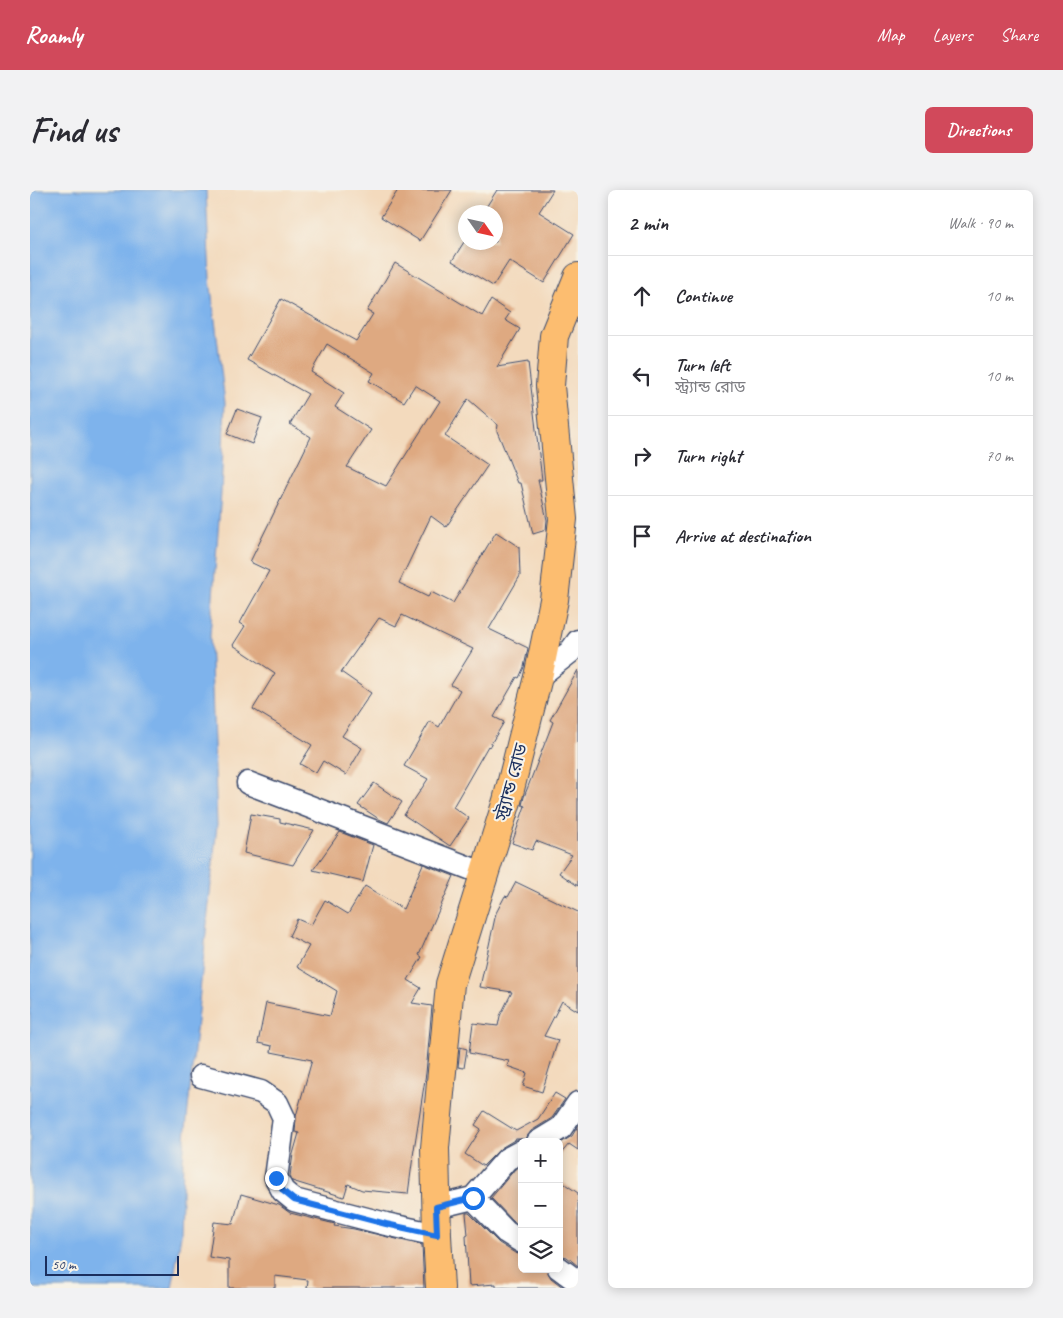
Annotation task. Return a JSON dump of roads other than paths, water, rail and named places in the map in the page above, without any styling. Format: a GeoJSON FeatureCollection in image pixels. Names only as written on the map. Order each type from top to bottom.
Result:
{"type":"FeatureCollection","features":[{"type":"Feature","properties":{"kind":"main road","name":"স্ট্র্যান্ড রোড"},"geometry":{"type":"LineString","coordinates":[[440,1288],[435,1148],[450,984],[507,801],[538,677],[554,600],[563,519],[550,386],[554,336],[578,278]]}},
{"type":"Feature","properties":{"kind":"street"},"geometry":{"type":"LineString","coordinates":[[538,677],[570,652],[578,641]]}},
{"type":"Feature","properties":{"kind":"street"},"geometry":{"type":"LineString","coordinates":[[248,783],[485,874]]}},
{"type":"Feature","properties":{"kind":"street"},"geometry":{"type":"LineString","coordinates":[[201,1076],[261,1092],[277,1103],[284,1118],[276,1178],[283,1191],[294,1200],[437,1235]]}},
{"type":"Feature","properties":{"kind":"street"},"geometry":{"type":"LineString","coordinates":[[545,1138],[561,1128],[578,1103]]}},
{"type":"Feature","properties":{"kind":"street"},"geometry":{"type":"LineString","coordinates":[[436,1207],[473,1198],[507,1160],[518,1153]]}},
{"type":"Feature","properties":{"kind":"street"},"geometry":{"type":"LineString","coordinates":[[473,1198],[506,1232],[518,1240]]}},
{"type":"Feature","properties":{"kind":"street"},"geometry":{"type":"LineString","coordinates":[[563,1271],[578,1282]]}},
{"type":"Feature","properties":{"kind":"water"},"geometry":{"type":"Polygon","coordinates":[[[30,190],[206,190],[210,279],[225,403],[221,493],[210,635],[217,825],[183,1158],[181,1235],[172,1288],[30,1288],[30,190]]]}}]}
